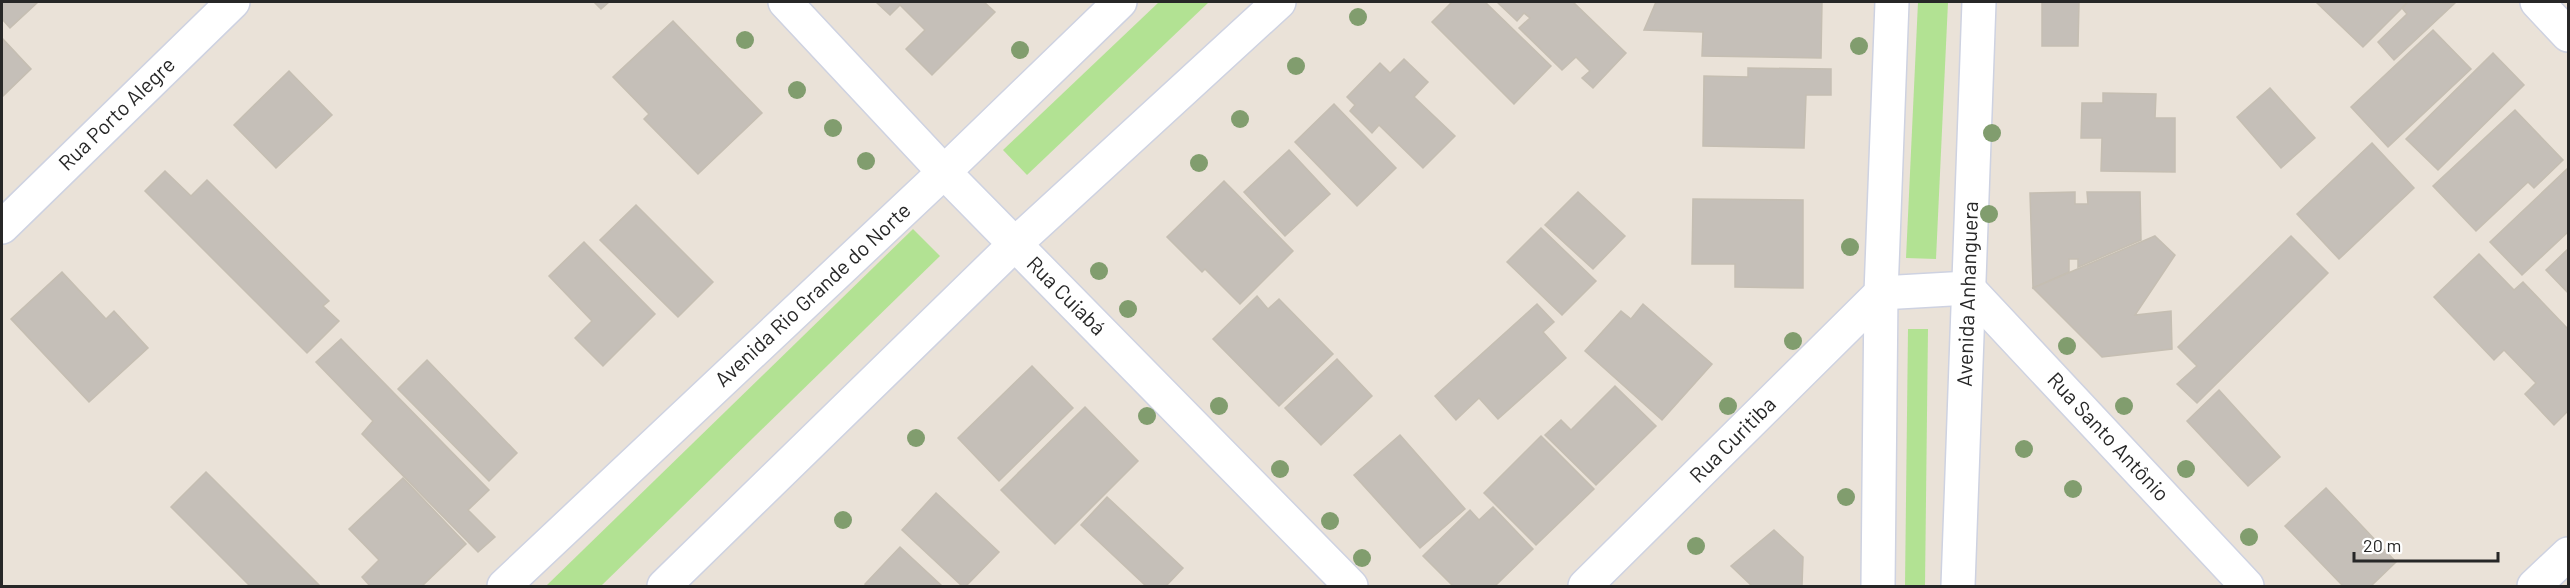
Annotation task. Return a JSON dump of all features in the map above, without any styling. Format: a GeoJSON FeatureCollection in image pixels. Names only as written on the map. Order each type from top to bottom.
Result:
{"type":"FeatureCollection","features":[{"type":"Feature","properties":{"kind":"street","name":"Rua Porto Alegre"},"geometry":{"type":"LineString","coordinates":[[2,227],[233,2]]}},
{"type":"Feature","properties":{"kind":"street","name":"Rua Cuiabá"},"geometry":{"type":"LineString","coordinates":[[785,2],[944,172],[1351,586]]}},
{"type":"Feature","properties":{"kind":"street","name":"Avenida Rio Grande do Norte"},"geometry":{"type":"LineString","coordinates":[[504,586],[944,172],[1120,2]]}},
{"type":"Feature","properties":{"kind":"street"},"geometry":{"type":"LineString","coordinates":[[664,586],[1015,244],[1279,2]]}},
{"type":"Feature","properties":{"kind":"street"},"geometry":{"type":"LineString","coordinates":[[1878,586],[1881,293],[1892,2]]}},
{"type":"Feature","properties":{"kind":"street","name":"Avenida Anhanguera"},"geometry":{"type":"LineString","coordinates":[[1958,586],[1980,2]]}},
{"type":"Feature","properties":{"kind":"street"},"geometry":{"type":"LineString","coordinates":[[2537,2],[2568,35]]}},
{"type":"Feature","properties":{"kind":"street"},"geometry":{"type":"LineString","coordinates":[[1881,293],[1968,288]]}},
{"type":"Feature","properties":{"kind":"street","name":"Rua Santo Antônio"},"geometry":{"type":"LineString","coordinates":[[1968,288],[2247,586]]}},
{"type":"Feature","properties":{"kind":"street","name":"Rua Curitiba"},"geometry":{"type":"LineString","coordinates":[[1586,586],[1881,293]]}},
{"type":"Feature","properties":{"kind":"street"},"geometry":{"type":"LineString","coordinates":[[2534,586],[2568,554]]}},
{"type":"Feature","properties":{"kind":"green space"},"geometry":{"type":"Polygon","coordinates":[[[1159,2],[1209,2],[1027,175],[1003,150],[1159,2]]]}},
{"type":"Feature","properties":{"kind":"green space"},"geometry":{"type":"Polygon","coordinates":[[[1918,2],[1948,2],[1936,259],[1906,258],[1918,2]]]}},
{"type":"Feature","properties":{"kind":"green space"},"geometry":{"type":"Polygon","coordinates":[[[913,229],[940,256],[601,586],[546,586],[913,229]]]}},
{"type":"Feature","properties":{"kind":"green space"},"geometry":{"type":"Polygon","coordinates":[[[1908,329],[1928,329],[1925,586],[1905,586],[1908,329]]]}},
{"type":"Feature","properties":{"kind":"building"},"geometry":{"type":"Polygon","coordinates":[[[2,2],[38,2],[10,28],[2,19],[2,2]]]}},
{"type":"Feature","properties":{"kind":"building"},"geometry":{"type":"Polygon","coordinates":[[[594,2],[609,2],[601,9],[594,2]]]}},
{"type":"Feature","properties":{"kind":"building"},"geometry":{"type":"Polygon","coordinates":[[[876,2],[984,2],[995,12],[932,75],[906,49],[925,30],[900,5],[890,15],[876,2]]]}},
{"type":"Feature","properties":{"kind":"building"},"geometry":{"type":"Polygon","coordinates":[[[1452,2],[1485,2],[1551,66],[1514,104],[1432,22],[1452,2]]]}},
{"type":"Feature","properties":{"kind":"building"},"geometry":{"type":"Polygon","coordinates":[[[1497,2],[1573,2],[1626,53],[1593,88],[1582,78],[1590,71],[1576,57],[1562,70],[1519,28],[1530,18],[1524,13],[1517,21],[1497,2]]]}},
{"type":"Feature","properties":{"kind":"building"},"geometry":{"type":"Polygon","coordinates":[[[1656,2],[1822,2],[1821,58],[1702,56],[1703,32],[1644,30],[1656,2]]]}},
{"type":"Feature","properties":{"kind":"building"},"geometry":{"type":"Polygon","coordinates":[[[2042,2],[2079,2],[2078,46],[2042,46],[2042,2]]]}},
{"type":"Feature","properties":{"kind":"building"},"geometry":{"type":"Polygon","coordinates":[[[2316,2],[2408,2],[2363,47],[2316,2]]]}},
{"type":"Feature","properties":{"kind":"building"},"geometry":{"type":"Polygon","coordinates":[[[2408,2],[2455,3],[2394,60],[2378,42],[2407,14],[2402,8],[2408,2]]]}},
{"type":"Feature","properties":{"kind":"building"},"geometry":{"type":"Polygon","coordinates":[[[673,21],[762,113],[698,174],[644,119],[649,114],[613,77],[673,21]]]}},
{"type":"Feature","properties":{"kind":"building"},"geometry":{"type":"Polygon","coordinates":[[[2433,30],[2471,69],[2388,147],[2351,107],[2433,30]]]}},
{"type":"Feature","properties":{"kind":"building"},"geometry":{"type":"Polygon","coordinates":[[[2,38],[31,69],[2,97],[2,38]]]}},
{"type":"Feature","properties":{"kind":"building"},"geometry":{"type":"Polygon","coordinates":[[[2493,53],[2524,85],[2438,170],[2406,139],[2493,53]]]}},
{"type":"Feature","properties":{"kind":"building"},"geometry":{"type":"Polygon","coordinates":[[[1404,59],[1428,82],[1414,97],[1455,136],[1423,168],[1379,125],[1372,133],[1350,111],[1355,105],[1347,97],[1380,63],[1390,73],[1404,59]]]}},
{"type":"Feature","properties":{"kind":"building"},"geometry":{"type":"Polygon","coordinates":[[[1748,68],[1831,69],[1831,95],[1806,95],[1804,148],[1703,146],[1704,76],[1748,77],[1748,68]]]}},
{"type":"Feature","properties":{"kind":"building"},"geometry":{"type":"Polygon","coordinates":[[[289,71],[332,115],[276,168],[234,125],[289,71]]]}},
{"type":"Feature","properties":{"kind":"building"},"geometry":{"type":"Polygon","coordinates":[[[2270,88],[2315,138],[2281,168],[2237,117],[2270,88]]]}},
{"type":"Feature","properties":{"kind":"building"},"geometry":{"type":"Polygon","coordinates":[[[2103,93],[2156,94],[2155,118],[2175,118],[2175,172],[2101,171],[2102,138],[2081,138],[2082,103],[2103,103],[2103,93]]]}},
{"type":"Feature","properties":{"kind":"building"},"geometry":{"type":"Polygon","coordinates":[[[1334,104],[1396,168],[1357,206],[1295,142],[1334,104]]]}},
{"type":"Feature","properties":{"kind":"building"},"geometry":{"type":"Polygon","coordinates":[[[2515,110],[2563,160],[2534,188],[2528,182],[2476,231],[2433,186],[2515,110]]]}},
{"type":"Feature","properties":{"kind":"building"},"geometry":{"type":"Polygon","coordinates":[[[2372,143],[2414,188],[2339,259],[2297,214],[2372,143]]]}},
{"type":"Feature","properties":{"kind":"building"},"geometry":{"type":"Polygon","coordinates":[[[1289,150],[1330,194],[1285,236],[1244,192],[1289,150]]]}},
{"type":"Feature","properties":{"kind":"building"},"geometry":{"type":"Polygon","coordinates":[[[2568,168],[2568,232],[2522,275],[2490,242],[2568,168]]]}},
{"type":"Feature","properties":{"kind":"building"},"geometry":{"type":"Polygon","coordinates":[[[165,171],[191,196],[207,180],[329,301],[323,306],[339,321],[307,353],[145,191],[165,171]]]}},
{"type":"Feature","properties":{"kind":"building"},"geometry":{"type":"Polygon","coordinates":[[[1224,181],[1293,251],[1240,304],[1205,269],[1202,272],[1167,237],[1224,181]]]}},
{"type":"Feature","properties":{"kind":"building"},"geometry":{"type":"Polygon","coordinates":[[[1578,192],[1625,236],[1593,269],[1545,225],[1578,192]]]}},
{"type":"Feature","properties":{"kind":"building"},"geometry":{"type":"Polygon","coordinates":[[[2075,192],[2075,204],[2088,204],[2087,192],[2140,192],[2141,240],[2078,267],[2078,259],[2069,259],[2069,272],[2033,288],[2030,193],[2075,192]]]}},
{"type":"Feature","properties":{"kind":"building"},"geometry":{"type":"Polygon","coordinates":[[[1693,199],[1803,200],[1803,288],[1735,287],[1735,264],[1692,264],[1693,199]]]}},
{"type":"Feature","properties":{"kind":"building"},"geometry":{"type":"Polygon","coordinates":[[[636,205],[713,282],[678,317],[600,240],[636,205]]]}},
{"type":"Feature","properties":{"kind":"building"},"geometry":{"type":"Polygon","coordinates":[[[1541,228],[1596,281],[1562,315],[1507,262],[1541,228]]]}},
{"type":"Feature","properties":{"kind":"building"},"geometry":{"type":"Polygon","coordinates":[[[2155,236],[2175,255],[2135,315],[2171,311],[2172,349],[2102,357],[2033,288],[2155,236]]]}},
{"type":"Feature","properties":{"kind":"building"},"geometry":{"type":"Polygon","coordinates":[[[2291,236],[2328,273],[2197,403],[2177,384],[2197,366],[2178,347],[2291,236]]]}},
{"type":"Feature","properties":{"kind":"building"},"geometry":{"type":"Polygon","coordinates":[[[584,242],[655,314],[603,366],[575,338],[592,321],[549,276],[584,242]]]}},
{"type":"Feature","properties":{"kind":"building"},"geometry":{"type":"Polygon","coordinates":[[[2568,249],[2568,293],[2546,270],[2568,249]]]}},
{"type":"Feature","properties":{"kind":"building"},"geometry":{"type":"Polygon","coordinates":[[[2479,254],[2514,290],[2523,282],[2568,329],[2568,411],[2554,425],[2525,394],[2536,383],[2504,350],[2494,360],[2434,297],[2479,254]]]}},
{"type":"Feature","properties":{"kind":"building"},"geometry":{"type":"Polygon","coordinates":[[[62,272],[106,319],[114,311],[148,348],[89,402],[11,319],[62,272]]]}},
{"type":"Feature","properties":{"kind":"building"},"geometry":{"type":"Polygon","coordinates":[[[1257,296],[1268,309],[1279,299],[1333,354],[1279,406],[1213,339],[1257,296]]]}},
{"type":"Feature","properties":{"kind":"building"},"geometry":{"type":"Polygon","coordinates":[[[1537,304],[1554,322],[1543,332],[1566,358],[1498,419],[1479,398],[1456,420],[1435,396],[1537,304]]]}},
{"type":"Feature","properties":{"kind":"building"},"geometry":{"type":"Polygon","coordinates":[[[1643,304],[1712,364],[1662,420],[1585,351],[1621,311],[1631,319],[1643,304]]]}},
{"type":"Feature","properties":{"kind":"building"},"geometry":{"type":"Polygon","coordinates":[[[341,339],[489,490],[468,510],[495,537],[478,552],[362,434],[373,421],[316,362],[341,339]]]}},
{"type":"Feature","properties":{"kind":"building"},"geometry":{"type":"Polygon","coordinates":[[[1337,359],[1372,396],[1321,445],[1285,408],[1337,359]]]}},
{"type":"Feature","properties":{"kind":"building"},"geometry":{"type":"Polygon","coordinates":[[[427,360],[517,453],[489,481],[398,389],[427,360]]]}},
{"type":"Feature","properties":{"kind":"building"},"geometry":{"type":"Polygon","coordinates":[[[1032,366],[1073,408],[999,481],[958,438],[1032,366]]]}},
{"type":"Feature","properties":{"kind":"building"},"geometry":{"type":"Polygon","coordinates":[[[1615,386],[1656,426],[1596,485],[1545,435],[1561,420],[1571,430],[1615,386]]]}},
{"type":"Feature","properties":{"kind":"building"},"geometry":{"type":"Polygon","coordinates":[[[2219,390],[2280,457],[2248,486],[2187,421],[2219,390]]]}},
{"type":"Feature","properties":{"kind":"building"},"geometry":{"type":"Polygon","coordinates":[[[1085,407],[1138,461],[1055,544],[1001,490],[1085,407]]]}},
{"type":"Feature","properties":{"kind":"building"},"geometry":{"type":"Polygon","coordinates":[[[1400,435],[1465,509],[1420,548],[1354,475],[1400,435]]]}},
{"type":"Feature","properties":{"kind":"building"},"geometry":{"type":"Polygon","coordinates":[[[1541,436],[1594,489],[1536,545],[1484,493],[1541,436]]]}},
{"type":"Feature","properties":{"kind":"building"},"geometry":{"type":"Polygon","coordinates":[[[206,472],[320,586],[250,586],[171,507],[206,472]]]}},
{"type":"Feature","properties":{"kind":"building"},"geometry":{"type":"Polygon","coordinates":[[[403,478],[466,544],[422,586],[370,586],[362,577],[379,560],[349,529],[403,478]]]}},
{"type":"Feature","properties":{"kind":"building"},"geometry":{"type":"Polygon","coordinates":[[[2326,488],[2396,562],[2371,586],[2343,586],[2285,526],[2326,488]]]}},
{"type":"Feature","properties":{"kind":"building"},"geometry":{"type":"Polygon","coordinates":[[[936,493],[999,552],[966,586],[962,586],[902,530],[936,493]]]}},
{"type":"Feature","properties":{"kind":"building"},"geometry":{"type":"Polygon","coordinates":[[[1107,497],[1183,568],[1166,586],[1146,586],[1081,525],[1107,497]]]}},
{"type":"Feature","properties":{"kind":"building"},"geometry":{"type":"Polygon","coordinates":[[[1493,507],[1533,549],[1495,586],[1453,586],[1423,556],[1470,510],[1479,520],[1493,507]]]}},
{"type":"Feature","properties":{"kind":"building"},"geometry":{"type":"Polygon","coordinates":[[[1774,530],[1803,557],[1802,586],[1752,586],[1731,566],[1774,530]]]}},
{"type":"Feature","properties":{"kind":"building"},"geometry":{"type":"Polygon","coordinates":[[[900,547],[942,586],[868,586],[865,584],[900,547]]]}}]}
